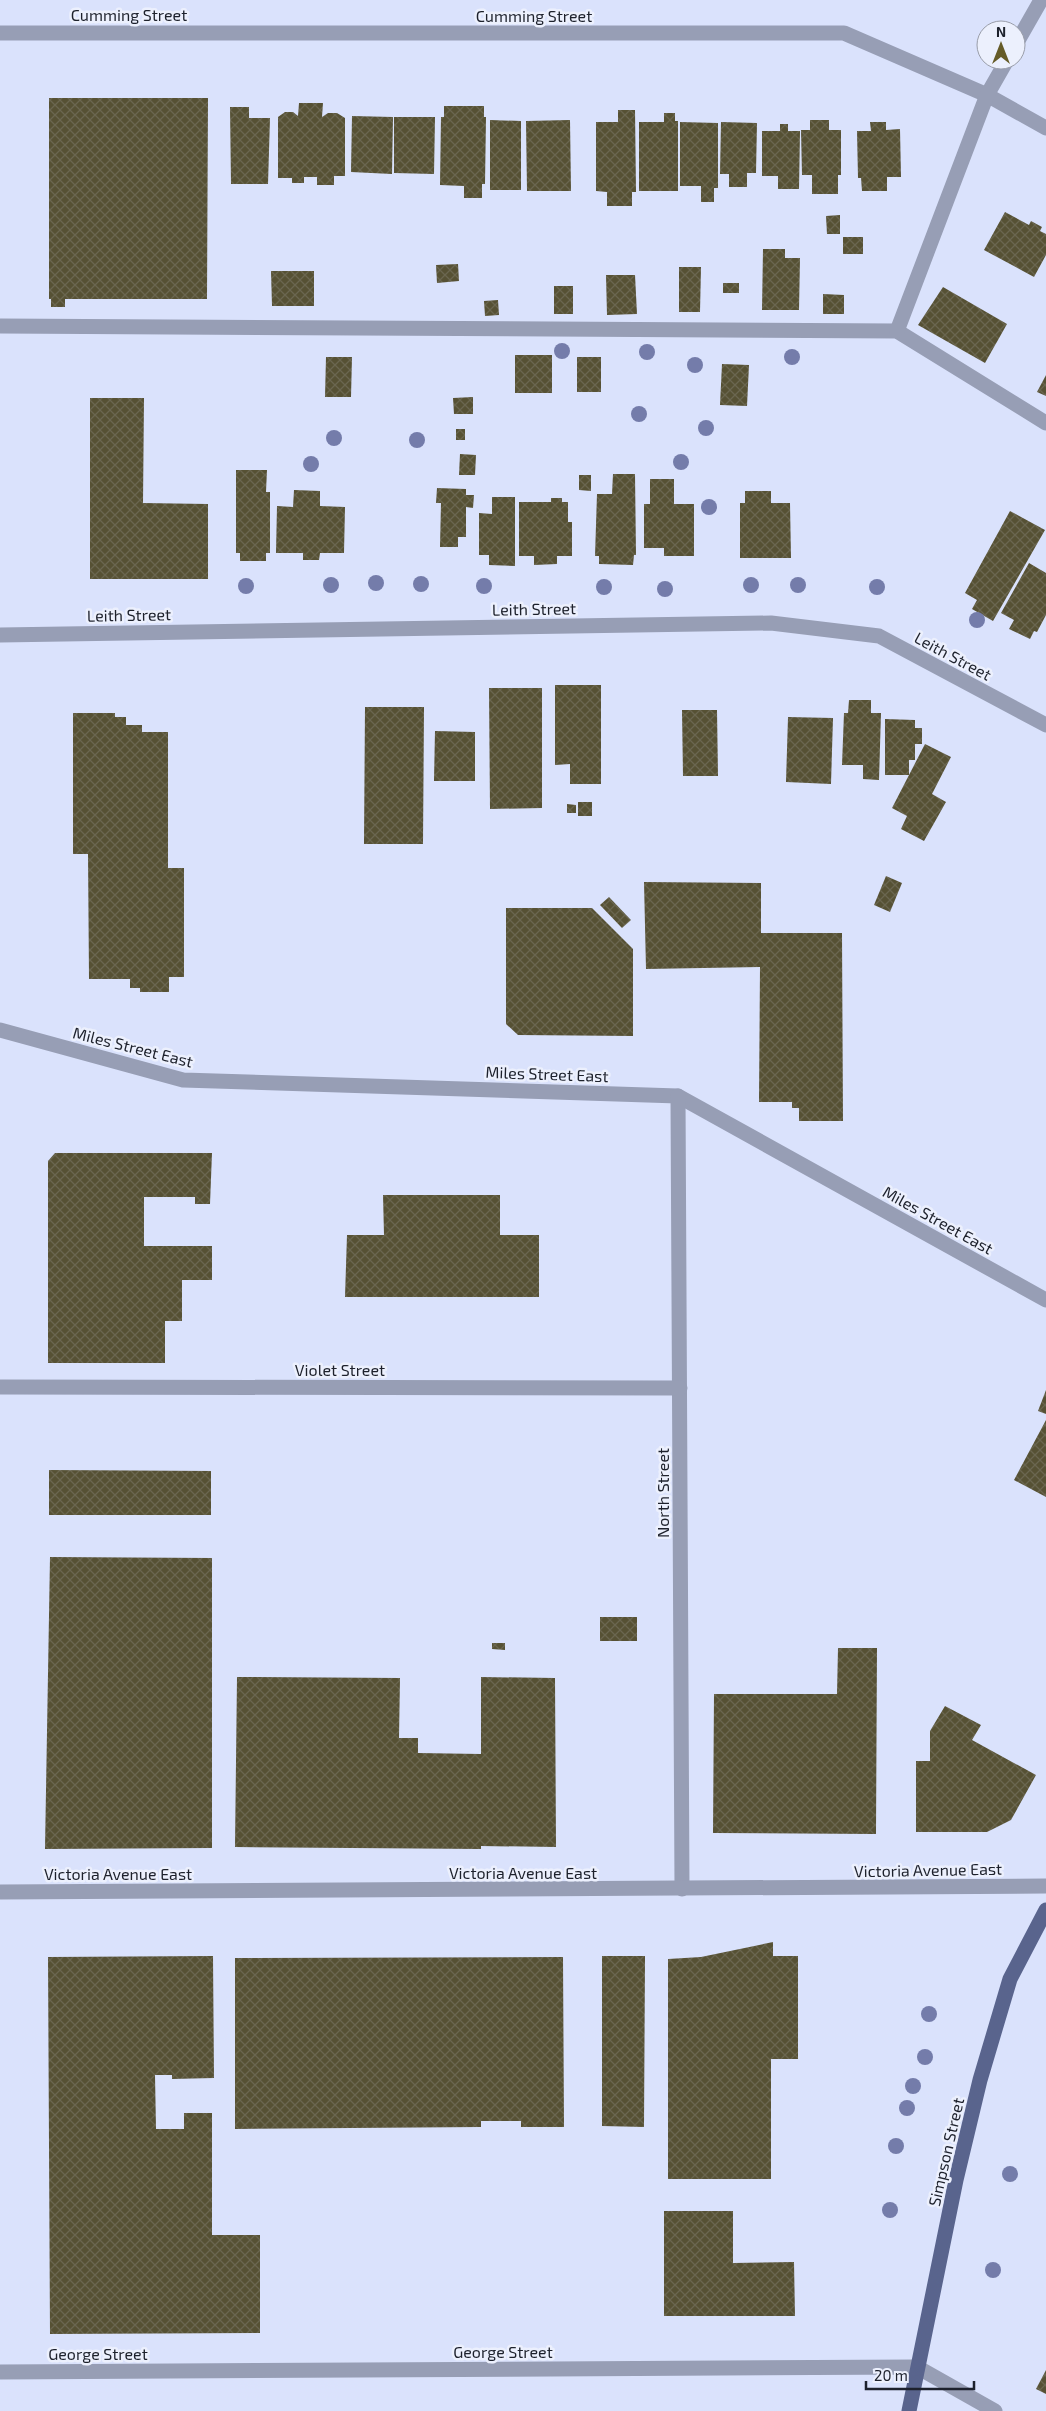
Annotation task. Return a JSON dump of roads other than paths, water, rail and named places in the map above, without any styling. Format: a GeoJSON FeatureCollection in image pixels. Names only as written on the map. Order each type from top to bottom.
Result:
{"type":"FeatureCollection","features":[{"type":"Feature","properties":{"kind":"main road","name":"Simpson Street"},"geometry":{"type":"LineString","coordinates":[[909,2411],[980,2080],[1010,1980],[1046,1910]]}},
{"type":"Feature","properties":{"kind":"street"},"geometry":{"type":"LineString","coordinates":[[1026,26],[1041,0]]}},
{"type":"Feature","properties":{"kind":"street","name":"Cumming Street"},"geometry":{"type":"LineString","coordinates":[[0,33],[844,33],[987,95],[1046,128]]}},
{"type":"Feature","properties":{"kind":"street"},"geometry":{"type":"LineString","coordinates":[[897,331],[987,95],[1001,70]]}},
{"type":"Feature","properties":{"kind":"street"},"geometry":{"type":"LineString","coordinates":[[0,326],[897,331],[1046,423]]}},
{"type":"Feature","properties":{"kind":"street","name":"Leith Street"},"geometry":{"type":"LineString","coordinates":[[0,635],[771,623],[879,636],[1046,725]]}},
{"type":"Feature","properties":{"kind":"street","name":"Miles Street East"},"geometry":{"type":"LineString","coordinates":[[0,1030],[183,1080],[678,1096],[1044,1293]]}},
{"type":"Feature","properties":{"kind":"street","name":"North Street"},"geometry":{"type":"LineString","coordinates":[[678,1096],[682,1889]]}},
{"type":"Feature","properties":{"kind":"street","name":"Violet Street"},"geometry":{"type":"LineString","coordinates":[[0,1387],[680,1388]]}},
{"type":"Feature","properties":{"kind":"street","name":"Victoria Avenue East"},"geometry":{"type":"LineString","coordinates":[[0,1892],[1046,1886]]}},
{"type":"Feature","properties":{"kind":"street","name":"George Street"},"geometry":{"type":"LineString","coordinates":[[0,2372],[917,2367],[995,2411]]}}]}
